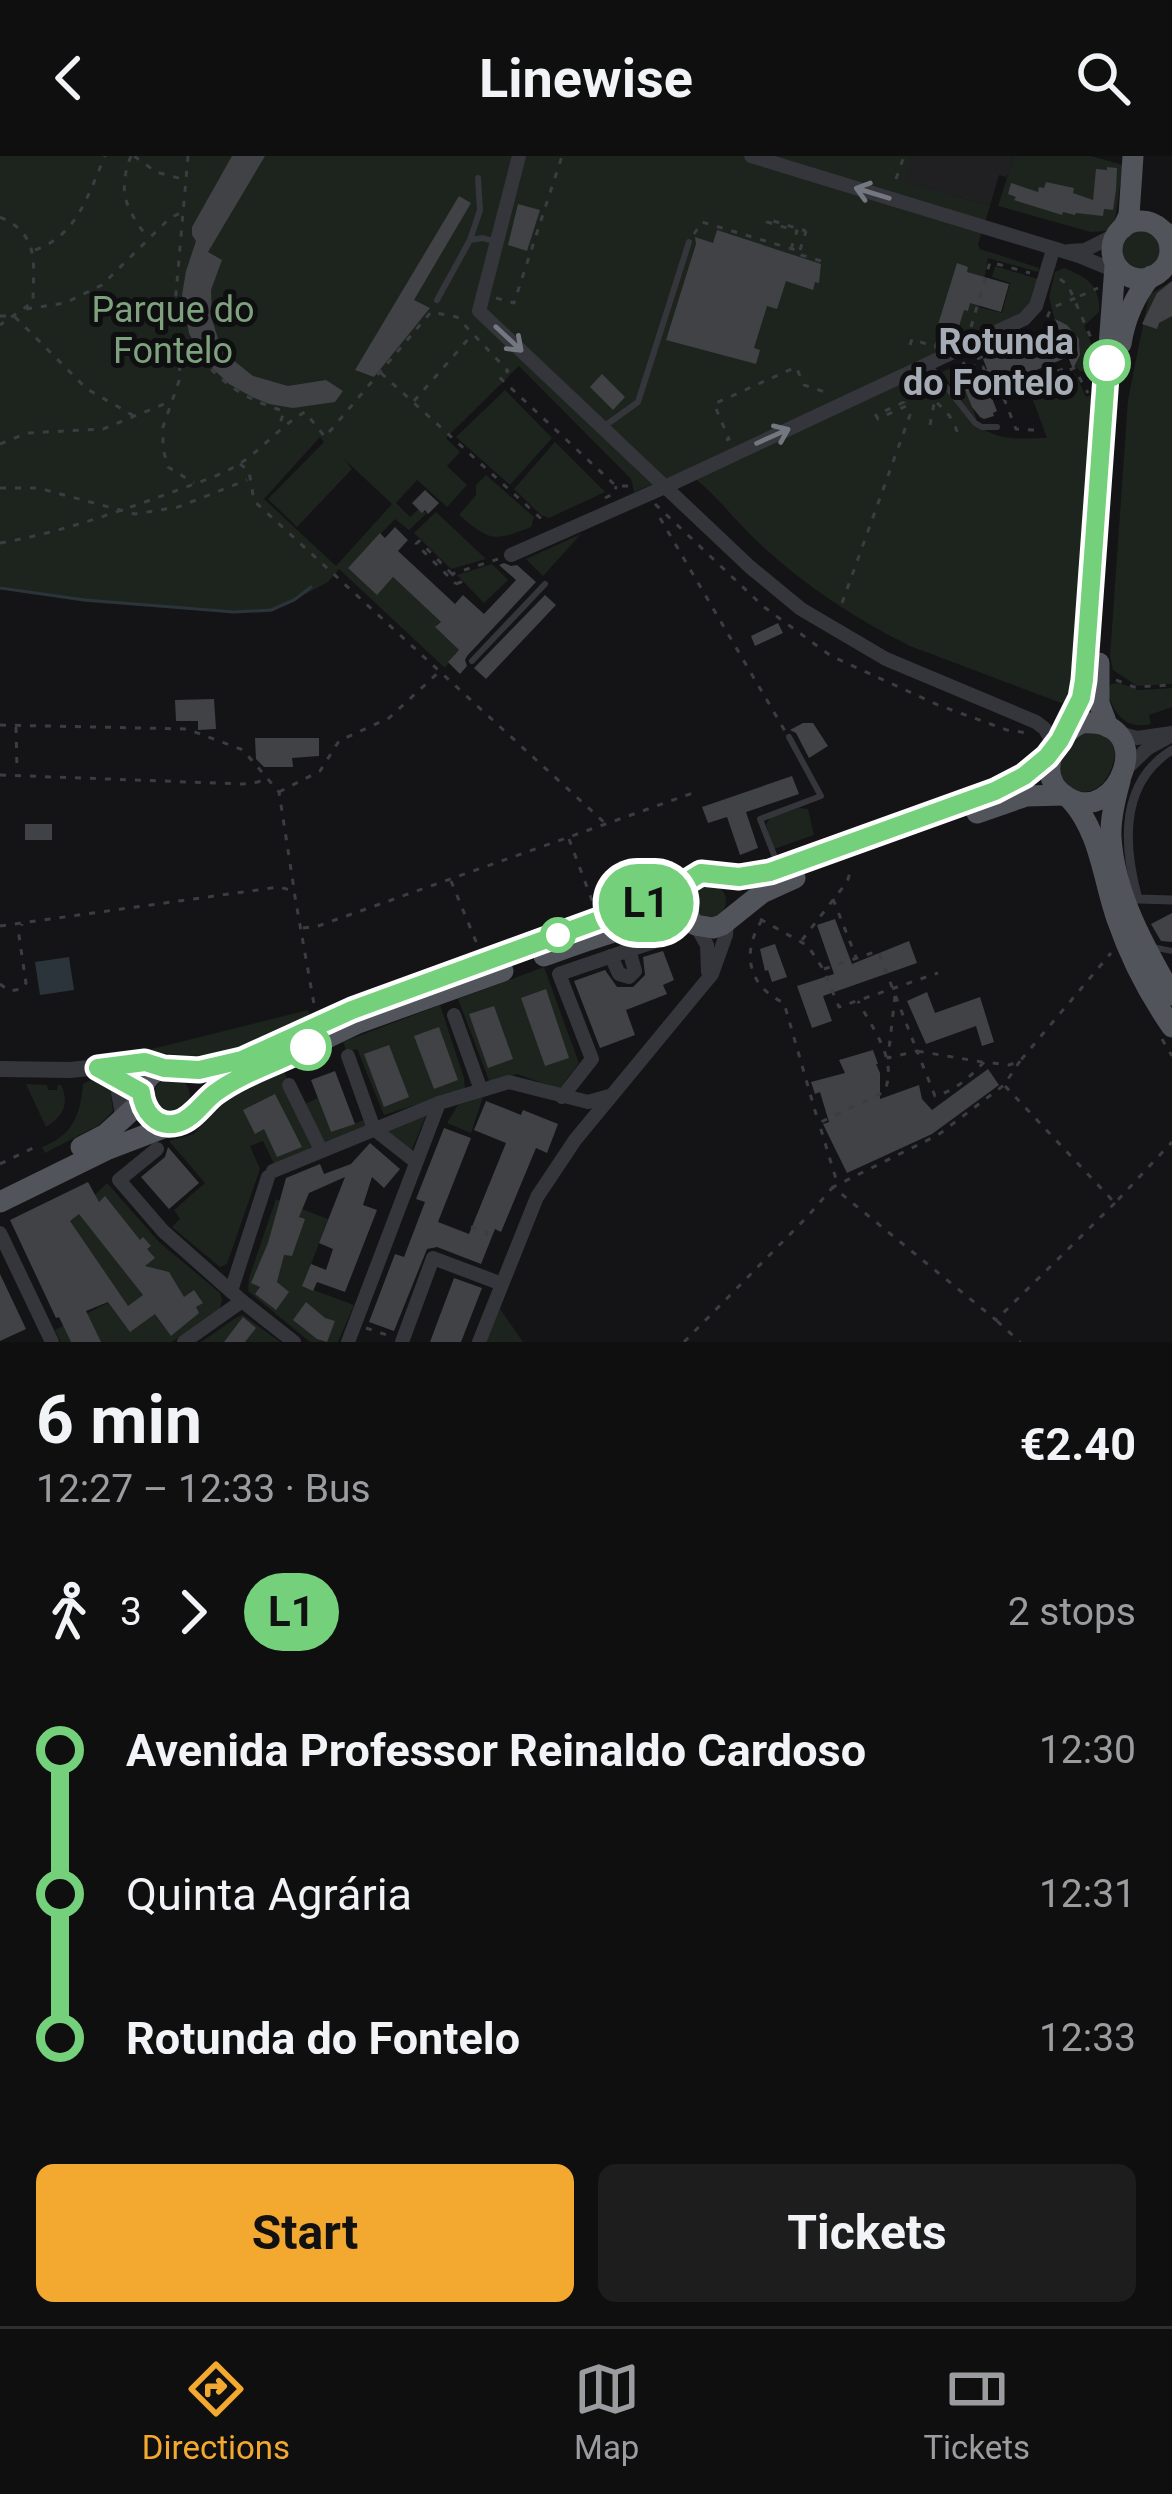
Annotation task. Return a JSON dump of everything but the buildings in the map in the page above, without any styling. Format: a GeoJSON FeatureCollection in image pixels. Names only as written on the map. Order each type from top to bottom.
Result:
{"type":"FeatureCollection","features":[{"type":"Feature","properties":{"kind":"main road"},"geometry":{"type":"LineString","coordinates":[[0,1187],[106,1134],[142,1096],[148,1078],[169,1068],[199,1070],[242,1060],[385,998],[662,897],[701,873],[751,876],[779,869],[1011,784],[1032,770],[1075,730],[1084,680],[1114,279],[1111,251],[1115,234],[1129,215],[1133,156]]}},
{"type":"Feature","properties":{"kind":"main road"},"geometry":{"type":"LineString","coordinates":[[1145,156],[1144,190],[1170,248],[1161,270],[1135,297],[1121,340],[1099,703],[1050,762],[1052,778],[1081,811],[1092,832],[1124,940],[1172,1027]]}},
{"type":"Feature","properties":{"kind":"main road"},"geometry":{"type":"LineString","coordinates":[[1115,234],[1141,220],[1164,229]]}},
{"type":"Feature","properties":{"kind":"main road"},"geometry":{"type":"LineString","coordinates":[[1114,279],[1137,279],[1161,270]]}},
{"type":"Feature","properties":{"kind":"main road"},"geometry":{"type":"LineString","coordinates":[[1075,730],[1126,752],[1111,825],[1112,845],[1122,888],[1144,944],[1172,995]]}},
{"type":"Feature","properties":{"kind":"main road"},"geometry":{"type":"LineString","coordinates":[[0,1202],[106,1150],[187,1119],[213,1094],[358,1024],[606,934],[661,920],[713,928],[738,917],[774,886],[1026,796],[1096,799],[1112,791],[1123,774]]}},
{"type":"Feature","properties":{"kind":"main road"},"geometry":{"type":"LineString","coordinates":[[721,875],[735,890],[738,917]]}},
{"type":"Feature","properties":{"kind":"main road"},"geometry":{"type":"LineString","coordinates":[[688,880],[681,899],[691,922]]}},
{"type":"Feature","properties":{"kind":"main road"},"geometry":{"type":"LineString","coordinates":[[169,1068],[182,1070],[195,1081],[199,1098],[193,1114]]}},
{"type":"Feature","properties":{"kind":"main road"},"geometry":{"type":"LineString","coordinates":[[142,1096],[154,1120],[172,1124]]}},
{"type":"Feature","properties":{"kind":"street"},"geometry":{"type":"LineString","coordinates":[[520,156],[479,310],[762,578],[831,629],[886,659],[1041,724],[1137,738],[1172,734]]}},
{"type":"Feature","properties":{"kind":"street"},"geometry":{"type":"LineString","coordinates":[[751,156],[984,226],[1057,251],[1114,279]]}},
{"type":"Feature","properties":{"kind":"street"},"geometry":{"type":"LineString","coordinates":[[1057,251],[1085,250],[1115,234]]}},
{"type":"Feature","properties":{"kind":"street"},"geometry":{"type":"LineString","coordinates":[[511,555],[1031,314],[1043,271],[1057,251]]}},
{"type":"Feature","properties":{"kind":"street"},"geometry":{"type":"LineString","coordinates":[[1025,716],[1075,730]]}},
{"type":"Feature","properties":{"kind":"street"},"geometry":{"type":"LineString","coordinates":[[1123,774],[1148,748],[1172,734]]}},
{"type":"Feature","properties":{"kind":"street"},"geometry":{"type":"LineString","coordinates":[[1172,750],[1139,783],[1126,839],[1138,899],[1172,901]]}},
{"type":"Feature","properties":{"kind":"street"},"geometry":{"type":"LineString","coordinates":[[479,1342],[537,1197],[574,1140],[705,983],[738,917]]}},
{"type":"Feature","properties":{"kind":"street"},"geometry":{"type":"LineString","coordinates":[[691,922],[707,945],[705,983]]}},
{"type":"Feature","properties":{"kind":"street"},"geometry":{"type":"LineString","coordinates":[[562,1097],[592,1059],[559,974],[662,938]]}},
{"type":"Feature","properties":{"kind":"street"},"geometry":{"type":"LineString","coordinates":[[611,956],[619,974],[629,977],[636,967],[629,950]]}},
{"type":"Feature","properties":{"kind":"street"},"geometry":{"type":"LineString","coordinates":[[454,1015],[481,1090]]}},
{"type":"Feature","properties":{"kind":"street"},"geometry":{"type":"LineString","coordinates":[[348,1056],[374,1129],[416,1162]]}},
{"type":"Feature","properties":{"kind":"street"},"geometry":{"type":"LineString","coordinates":[[0,1069],[98,1068],[145,1062],[169,1068]]}},
{"type":"Feature","properties":{"kind":"street"},"geometry":{"type":"LineString","coordinates":[[98,1068],[142,1096]]}},
{"type":"Feature","properties":{"kind":"street"},"geometry":{"type":"LineString","coordinates":[[98,1068],[118,1087],[124,1120]]}},
{"type":"Feature","properties":{"kind":"street"},"geometry":{"type":"LineString","coordinates":[[184,1342],[236,1296],[271,1174],[439,1103],[509,1082],[588,1102],[612,1094]]}},
{"type":"Feature","properties":{"kind":"street"},"geometry":{"type":"LineString","coordinates":[[289,1085],[320,1150]]}},
{"type":"Feature","properties":{"kind":"street"},"geometry":{"type":"LineString","coordinates":[[562,1097],[576,1113],[574,1140]]}},
{"type":"Feature","properties":{"kind":"street"},"geometry":{"type":"LineString","coordinates":[[348,1342],[439,1103]]}},
{"type":"Feature","properties":{"kind":"street"},"geometry":{"type":"LineString","coordinates":[[157,1149],[119,1180],[163,1231],[294,1342]]}},
{"type":"Feature","properties":{"kind":"street"},"geometry":{"type":"LineString","coordinates":[[0,1233],[52,1342]]}},
{"type":"Feature","properties":{"kind":"street"},"geometry":{"type":"LineString","coordinates":[[394,1338],[433,1258],[502,1284]]}},
{"type":"Feature","properties":{"kind":"lane"},"geometry":{"type":"LineString","coordinates":[[437,300],[470,240],[479,210],[478,178]]}},
{"type":"Feature","properties":{"kind":"lane"},"geometry":{"type":"LineString","coordinates":[[470,240],[496,242]]}},
{"type":"Feature","properties":{"kind":"lane"},"geometry":{"type":"LineString","coordinates":[[603,427],[638,402],[689,242]]}},
{"type":"Feature","properties":{"kind":"lane"},"geometry":{"type":"LineString","coordinates":[[928,365],[975,423],[998,427]]}},
{"type":"Feature","properties":{"kind":"lane"},"geometry":{"type":"LineString","coordinates":[[472,661],[545,584]]}},
{"type":"Feature","properties":{"kind":"lane"},"geometry":{"type":"LineString","coordinates":[[779,869],[760,819],[821,796],[789,737]]}},
{"type":"Feature","properties":{"kind":"lane"},"geometry":{"type":"LineString","coordinates":[[1144,944],[1172,951]]}},
{"type":"Feature","properties":{"kind":"path"},"geometry":{"type":"LineString","coordinates":[[33,250],[58,239],[74,224],[105,156]]}},
{"type":"Feature","properties":{"kind":"path"},"geometry":{"type":"LineString","coordinates":[[149,239],[126,204],[124,182],[133,156],[156,172],[186,180]]}},
{"type":"Feature","properties":{"kind":"path"},"geometry":{"type":"LineString","coordinates":[[188,156],[175,305],[181,344],[179,381],[163,427],[163,449],[169,467],[195,484]]}},
{"type":"Feature","properties":{"kind":"path"},"geometry":{"type":"LineString","coordinates":[[483,295],[514,303],[562,156]]}},
{"type":"Feature","properties":{"kind":"path"},"geometry":{"type":"LineString","coordinates":[[896,179],[904,156]]}},
{"type":"Feature","properties":{"kind":"path"},"geometry":{"type":"LineString","coordinates":[[26,309],[64,303],[102,285],[170,218],[184,212]]}},
{"type":"Feature","properties":{"kind":"path"},"geometry":{"type":"LineString","coordinates":[[0,217],[20,229],[33,250],[33,302],[0,326]]}},
{"type":"Feature","properties":{"kind":"path"},"geometry":{"type":"LineString","coordinates":[[791,249],[796,231],[767,219],[806,230],[800,251]]}},
{"type":"Feature","properties":{"kind":"path"},"geometry":{"type":"LineString","coordinates":[[689,242],[702,222],[821,261]]}},
{"type":"Feature","properties":{"kind":"path"},"geometry":{"type":"LineString","coordinates":[[968,338],[990,262],[1056,269],[1059,279],[1078,297],[1094,344]]}},
{"type":"Feature","properties":{"kind":"path"},"geometry":{"type":"LineString","coordinates":[[972,361],[1049,328],[1051,308],[1114,279]]}},
{"type":"Feature","properties":{"kind":"path"},"geometry":{"type":"LineString","coordinates":[[0,543],[41,536],[195,484],[240,464],[305,412],[325,437],[430,312],[457,317],[508,371],[499,377],[616,486],[633,487]]}},
{"type":"Feature","properties":{"kind":"path"},"geometry":{"type":"LineString","coordinates":[[0,316],[14,316],[74,378],[134,416]]}},
{"type":"Feature","properties":{"kind":"path"},"geometry":{"type":"LineString","coordinates":[[413,402],[473,334]]}},
{"type":"Feature","properties":{"kind":"path"},"geometry":{"type":"LineString","coordinates":[[910,345],[912,339],[935,347],[938,340]]}},
{"type":"Feature","properties":{"kind":"path"},"geometry":{"type":"LineString","coordinates":[[201,358],[230,388],[284,411],[277,432]]}},
{"type":"Feature","properties":{"kind":"path"},"geometry":{"type":"LineString","coordinates":[[970,376],[962,361],[970,358],[976,370],[983,367],[992,389],[999,386],[1016,429],[1034,430]]}},
{"type":"Feature","properties":{"kind":"path"},"geometry":{"type":"LineString","coordinates":[[726,440],[714,404],[796,367],[804,385],[826,392]]}},
{"type":"Feature","properties":{"kind":"path"},"geometry":{"type":"LineString","coordinates":[[1001,392],[1074,368],[1088,393],[1096,393]]}},
{"type":"Feature","properties":{"kind":"path"},"geometry":{"type":"LineString","coordinates":[[380,372],[548,524]]}},
{"type":"Feature","properties":{"kind":"path"},"geometry":{"type":"LineString","coordinates":[[892,382],[935,402],[952,418],[958,435]]}},
{"type":"Feature","properties":{"kind":"path"},"geometry":{"type":"LineString","coordinates":[[842,602],[910,415],[906,406],[878,419],[875,415],[903,400]]}},
{"type":"Feature","properties":{"kind":"path"},"geometry":{"type":"LineString","coordinates":[[0,444],[27,433],[103,429],[170,401]]}},
{"type":"Feature","properties":{"kind":"path"},"geometry":{"type":"LineString","coordinates":[[929,425],[935,402]]}},
{"type":"Feature","properties":{"kind":"path"},"geometry":{"type":"LineString","coordinates":[[240,464],[249,471],[254,501],[605,824]]}},
{"type":"Feature","properties":{"kind":"path"},"geometry":{"type":"LineString","coordinates":[[0,488],[38,488],[135,514],[178,507],[248,479]]}},
{"type":"Feature","properties":{"kind":"path"},"geometry":{"type":"LineString","coordinates":[[598,501],[615,494],[616,486]]}},
{"type":"Feature","properties":{"kind":"path"},"geometry":{"type":"LineString","coordinates":[[660,518],[789,737]]}},
{"type":"Feature","properties":{"kind":"path"},"geometry":{"type":"LineString","coordinates":[[419,541],[452,574],[460,582],[457,586],[416,544],[419,541]]}},
{"type":"Feature","properties":{"kind":"path"},"geometry":{"type":"LineString","coordinates":[[452,574],[511,555]]}},
{"type":"Feature","properties":{"kind":"path"},"geometry":{"type":"LineString","coordinates":[[279,792],[320,771],[339,741],[389,718],[441,671]]}},
{"type":"Feature","properties":{"kind":"path"},"geometry":{"type":"LineString","coordinates":[[0,724],[187,729],[242,750],[279,792],[317,1025]]}},
{"type":"Feature","properties":{"kind":"path"},"geometry":{"type":"LineString","coordinates":[[16,725],[16,774]]}},
{"type":"Feature","properties":{"kind":"path"},"geometry":{"type":"LineString","coordinates":[[0,776],[243,784],[268,777]]}},
{"type":"Feature","properties":{"kind":"path"},"geometry":{"type":"LineString","coordinates":[[301,928],[318,926],[692,793]]}},
{"type":"Feature","properties":{"kind":"path"},"geometry":{"type":"LineString","coordinates":[[568,837],[595,910]]}},
{"type":"Feature","properties":{"kind":"path"},"geometry":{"type":"LineString","coordinates":[[800,942],[847,882],[852,867]]}},
{"type":"Feature","properties":{"kind":"path"},"geometry":{"type":"LineString","coordinates":[[450,879],[480,952]]}},
{"type":"Feature","properties":{"kind":"path"},"geometry":{"type":"LineString","coordinates":[[0,926],[279,887],[294,891]]}},
{"type":"Feature","properties":{"kind":"path"},"geometry":{"type":"LineString","coordinates":[[833,899],[856,958]]}},
{"type":"Feature","properties":{"kind":"path"},"geometry":{"type":"LineString","coordinates":[[738,917],[762,920],[808,946],[839,1007],[938,973]]}},
{"type":"Feature","properties":{"kind":"path"},"geometry":{"type":"LineString","coordinates":[[684,1342],[807,1217],[836,1178],[784,1003],[759,986],[749,956],[752,937],[762,920]]}},
{"type":"Feature","properties":{"kind":"path"},"geometry":{"type":"LineString","coordinates":[[0,984],[9,991],[26,983],[19,937],[23,922]]}},
{"type":"Feature","properties":{"kind":"path"},"geometry":{"type":"LineString","coordinates":[[823,969],[878,951],[935,1096],[948,1093],[984,1062]]}},
{"type":"Feature","properties":{"kind":"path"},"geometry":{"type":"LineString","coordinates":[[833,1186],[938,1135],[1004,1084],[1111,952]]}},
{"type":"Feature","properties":{"kind":"path"},"geometry":{"type":"LineString","coordinates":[[819,1123],[884,1092],[889,1082],[895,996]]}},
{"type":"Feature","properties":{"kind":"path"},"geometry":{"type":"LineString","coordinates":[[858,1000],[888,1058]]}},
{"type":"Feature","properties":{"kind":"path"},"geometry":{"type":"LineString","coordinates":[[888,1058],[917,1051],[1009,1065],[1020,1061]]}},
{"type":"Feature","properties":{"kind":"path"},"geometry":{"type":"LineString","coordinates":[[1004,1084],[1115,1203]]}},
{"type":"Feature","properties":{"kind":"path"},"geometry":{"type":"LineString","coordinates":[[996,1320],[1172,1142]]}},
{"type":"Feature","properties":{"kind":"path"},"geometry":{"type":"LineString","coordinates":[[0,1164],[33,1148]]}},
{"type":"Feature","properties":{"kind":"path"},"geometry":{"type":"LineString","coordinates":[[833,1186],[1020,1342]]}},
{"type":"Feature","properties":{"kind":"path"},"geometry":{"type":"LineString","coordinates":[[471,1227],[487,1232],[486,1236]]}},
{"type":"Feature","properties":{"kind":"path"},"geometry":{"type":"LineString","coordinates":[[364,1327],[394,1338]]}},
{"type":"Feature","properties":{"kind":"shaded area"},"geometry":{"type":"Polygon","coordinates":[[[912,156],[1014,156],[1007,177],[999,175],[990,206],[903,181],[912,156]]]}},
{"type":"Feature","properties":{"kind":"shaded area"},"geometry":{"type":"Polygon","coordinates":[[[69,957],[74,990],[40,995],[35,962],[69,957]]]}},
{"type":"Feature","properties":{"kind":"green space","name":"Parque do Fontelo"},"geometry":{"type":"Polygon","coordinates":[[[0,156],[912,156],[904,181],[990,206],[980,249],[1039,268],[1038,272],[988,258],[979,307],[1002,313],[1010,283],[992,277],[995,266],[1038,279],[1025,311],[931,359],[958,405],[976,424],[999,436],[1047,438],[1030,392],[1075,373],[1086,397],[1092,395],[1087,465],[1091,467],[1073,690],[1061,703],[910,646],[850,613],[777,559],[685,471],[634,492],[631,479],[519,366],[446,438],[460,452],[447,466],[467,485],[447,507],[417,480],[396,503],[410,517],[419,509],[427,513],[409,530],[395,519],[349,567],[377,594],[393,577],[441,622],[436,628],[463,654],[456,653],[445,668],[339,569],[328,582],[272,612],[85,602],[0,589],[0,156]],[[320,437],[264,499],[336,566],[392,504],[344,459],[352,469],[297,527],[268,499],[324,442],[320,437]]]}},
{"type":"Feature","properties":{"kind":"green space"},"geometry":{"type":"Polygon","coordinates":[[[1014,156],[1091,156],[1123,165],[1115,220],[1106,231],[1091,232],[998,206],[1014,156]]]}},
{"type":"Feature","properties":{"kind":"green space","name":"Rotunda do Fontelo"},"geometry":{"type":"Polygon","coordinates":[[[1141,230],[1155,236],[1161,250],[1155,264],[1141,270],[1127,264],[1121,250],[1127,236],[1141,230]]]}},
{"type":"Feature","properties":{"kind":"green space"},"geometry":{"type":"Polygon","coordinates":[[[1064,268],[1086,279],[1098,295],[1099,312],[1084,326],[1092,345],[1092,373],[1075,366],[1078,338],[1055,321],[1049,297],[1055,272],[1064,268]]]}},
{"type":"Feature","properties":{"kind":"green space"},"geometry":{"type":"Polygon","coordinates":[[[1172,281],[1172,684],[1137,686],[1113,670],[1110,656],[1128,400],[1149,295],[1172,281]]]}},
{"type":"Feature","properties":{"kind":"green space"},"geometry":{"type":"Polygon","coordinates":[[[955,366],[968,377],[962,380],[977,420],[942,372],[955,366]]]}},
{"type":"Feature","properties":{"kind":"green space"},"geometry":{"type":"Polygon","coordinates":[[[505,390],[552,438],[510,485],[456,437],[505,390]]]}},
{"type":"Feature","properties":{"kind":"green space"},"geometry":{"type":"Polygon","coordinates":[[[555,442],[605,492],[549,518],[514,489],[555,442]]]}},
{"type":"Feature","properties":{"kind":"green space"},"geometry":{"type":"Polygon","coordinates":[[[486,475],[534,517],[531,527],[492,536],[459,515],[486,475]]]}},
{"type":"Feature","properties":{"kind":"green space"},"geometry":{"type":"Polygon","coordinates":[[[436,512],[486,559],[451,569],[414,533],[436,512]]]}},
{"type":"Feature","properties":{"kind":"green space"},"geometry":{"type":"Polygon","coordinates":[[[581,534],[543,576],[526,559],[581,534]]]}},
{"type":"Feature","properties":{"kind":"green space"},"geometry":{"type":"Polygon","coordinates":[[[492,564],[508,580],[484,603],[457,575],[492,564]]]}},
{"type":"Feature","properties":{"kind":"green space"},"geometry":{"type":"Polygon","coordinates":[[[1111,684],[1138,690],[1172,688],[1172,707],[1149,715],[1151,724],[1127,722],[1113,707],[1107,691],[1111,684]]]}},
{"type":"Feature","properties":{"kind":"green space"},"geometry":{"type":"Polygon","coordinates":[[[1090,731],[1109,738],[1116,750],[1108,775],[1096,789],[1082,792],[1062,776],[1061,762],[1069,746],[1090,731]]]}},
{"type":"Feature","properties":{"kind":"green space"},"geometry":{"type":"Polygon","coordinates":[[[808,809],[814,835],[774,849],[766,824],[771,817],[808,809]]]}},
{"type":"Feature","properties":{"kind":"green space"},"geometry":{"type":"Polygon","coordinates":[[[709,884],[721,889],[726,901],[721,913],[709,918],[697,913],[692,901],[697,889],[709,884]]]}},
{"type":"Feature","properties":{"kind":"green space"},"geometry":{"type":"Polygon","coordinates":[[[544,967],[579,1063],[559,1089],[517,1074],[490,1083],[458,999],[544,967]]]}},
{"type":"Feature","properties":{"kind":"green space"},"geometry":{"type":"Polygon","coordinates":[[[440,1005],[465,1089],[384,1115],[357,1049],[347,1052],[343,1042],[440,1005]]]}},
{"type":"Feature","properties":{"kind":"green space"},"geometry":{"type":"Polygon","coordinates":[[[308,1010],[311,1018],[250,1047],[219,1055],[144,1051],[308,1010]]]}},
{"type":"Feature","properties":{"kind":"green space"},"geometry":{"type":"Polygon","coordinates":[[[284,1071],[315,1150],[276,1168],[263,1141],[250,1146],[260,1169],[227,1264],[220,1267],[172,1227],[180,1219],[174,1210],[205,1183],[169,1141],[194,1134],[221,1102],[284,1071]]]}},
{"type":"Feature","properties":{"kind":"green space"},"geometry":{"type":"Polygon","coordinates":[[[172,1078],[185,1083],[190,1096],[185,1109],[172,1114],[159,1109],[154,1096],[159,1083],[172,1078]]]}},
{"type":"Feature","properties":{"kind":"green space"},"geometry":{"type":"Polygon","coordinates":[[[91,1080],[110,1088],[113,1111],[99,1125],[45,1153],[42,1147],[61,1137],[73,1123],[83,1084],[91,1080]]]}},
{"type":"Feature","properties":{"kind":"green space"},"geometry":{"type":"Polygon","coordinates":[[[26,1084],[47,1085],[48,1090],[61,1085],[63,1109],[46,1127],[26,1084]]]}},
{"type":"Feature","properties":{"kind":"green space"},"geometry":{"type":"Polygon","coordinates":[[[483,1097],[471,1133],[447,1123],[458,1105],[483,1097]]]}},
{"type":"Feature","properties":{"kind":"green space"},"geometry":{"type":"Polygon","coordinates":[[[318,1098],[331,1132],[364,1120],[367,1128],[325,1144],[305,1104],[318,1098]]]}},
{"type":"Feature","properties":{"kind":"green space"},"geometry":{"type":"Polygon","coordinates":[[[426,1115],[411,1152],[385,1129],[426,1115]]]}},
{"type":"Feature","properties":{"kind":"green space"},"geometry":{"type":"Polygon","coordinates":[[[107,1183],[159,1242],[220,1293],[220,1309],[172,1342],[61,1342],[55,1330],[113,1300],[69,1221],[107,1183]]]}},
{"type":"Feature","properties":{"kind":"green space"},"geometry":{"type":"Polygon","coordinates":[[[276,1199],[328,1219],[303,1286],[354,1305],[338,1342],[310,1342],[248,1291],[276,1199]]]}},
{"type":"Feature","properties":{"kind":"green space"},"geometry":{"type":"Polygon","coordinates":[[[498,1306],[523,1342],[485,1342],[498,1306]]]}},
{"type":"Feature","properties":{"kind":"green space"},"geometry":{"type":"Polygon","coordinates":[[[243,1315],[280,1342],[201,1342],[237,1317],[243,1315]]]}},
{"type":"Feature","properties":{"kind":"waterway"},"geometry":{"type":"LineString","coordinates":[[0,588],[234,612],[271,610],[311,587]]}},
{"type":"Feature","properties":{"kind":"bus line","name":"L1"},"geometry":{"type":"LineString","coordinates":[[308,1047],[213,1094],[187,1119],[172,1124],[154,1120],[141,1092],[98,1068],[145,1062],[199,1070],[242,1060],[352,1010],[662,897],[701,873],[739,877],[770,872],[995,791],[1040,764],[1060,740],[1084,686],[1107,363]]}},
{"type":"Feature","properties":{"kind":"place","name":"Rotunda do Fontelo"},"geometry":{"type":"Point","coordinates":[1107,363]}}]}
